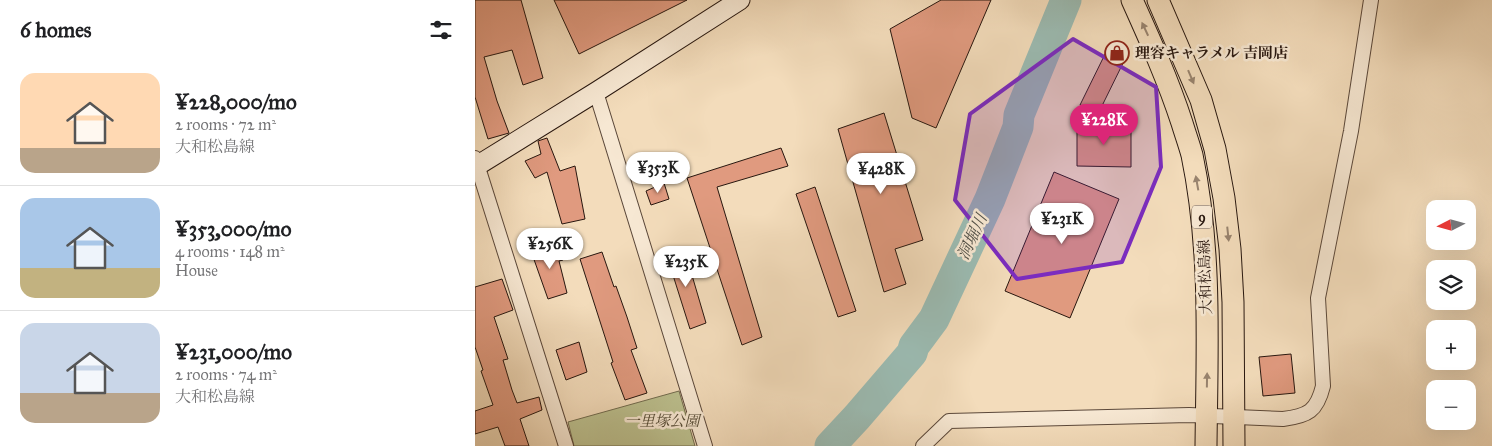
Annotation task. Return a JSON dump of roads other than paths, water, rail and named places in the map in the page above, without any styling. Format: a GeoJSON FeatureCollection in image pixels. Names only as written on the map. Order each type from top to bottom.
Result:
{"type":"FeatureCollection","features":[{"type":"Feature","properties":{"kind":"main road","name":"大和松島線"},"geometry":{"type":"LineString","coordinates":[[1132,0],[1175,101],[1191,154],[1199,198],[1206,253],[1206,446]]}},
{"type":"Feature","properties":{"kind":"main road","name":"大和松島線"},"geometry":{"type":"LineString","coordinates":[[1158,0],[1201,100],[1215,149],[1224,198],[1230,249],[1233,302],[1234,446]]}},
{"type":"Feature","properties":{"kind":"street"},"geometry":{"type":"LineString","coordinates":[[566,446],[476,164],[596,92],[740,0]]}},
{"type":"Feature","properties":{"kind":"street"},"geometry":{"type":"LineString","coordinates":[[923,446],[949,421],[1206,416],[1283,419],[1299,417],[1311,411],[1319,401],[1323,386],[1318,298],[1351,131],[1371,0]]}},
{"type":"Feature","properties":{"kind":"street"},"geometry":{"type":"LineString","coordinates":[[596,92],[705,446]]}},
{"type":"Feature","properties":{"kind":"waterway","name":"洞堀川"},"geometry":{"type":"LineString","coordinates":[[830,446],[912,353],[914,346],[934,319],[990,199],[1018,127],[1019,115],[1066,0]]}},
{"type":"Feature","properties":{"kind":"place","name":"理容キャラメル 吉岡店"},"geometry":{"type":"Point","coordinates":[1117,53]}},
{"type":"Feature","properties":{"kind":"park label","name":"一里塚公園"},"geometry":{"type":"Point","coordinates":[662,421]}}]}
